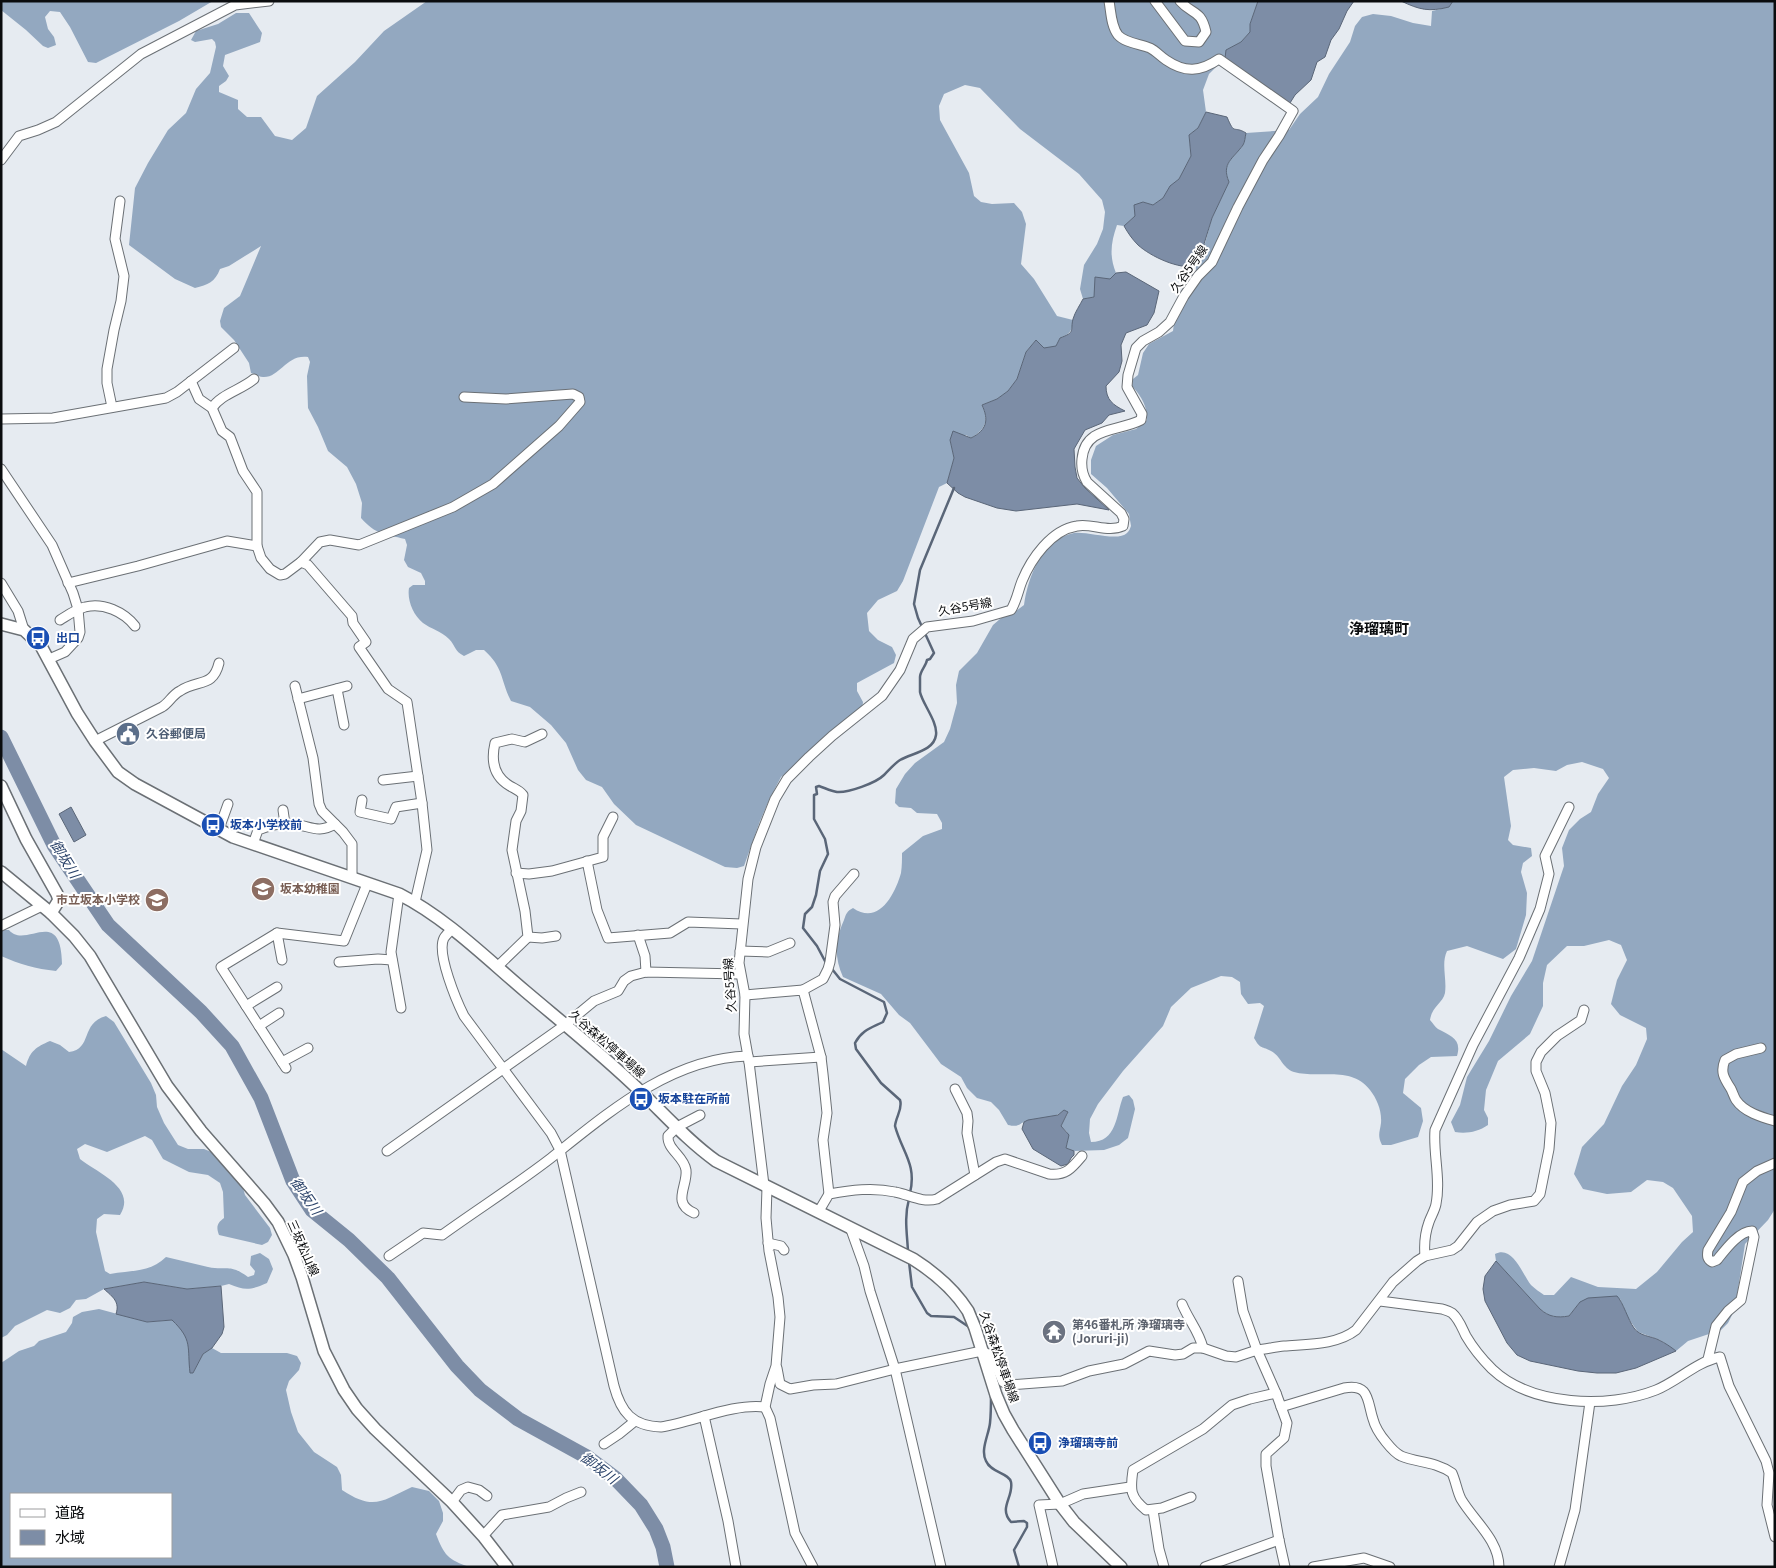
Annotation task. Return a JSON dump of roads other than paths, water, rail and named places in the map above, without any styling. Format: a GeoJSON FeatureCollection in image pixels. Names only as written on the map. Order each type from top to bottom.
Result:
{"type":"FeatureCollection","features":[{"type":"Feature","properties":{"kind":"main road","name":"久谷森松停車場線"},"geometry":{"type":"LineString","coordinates":[[1,624],[24,630],[41,646],[77,713],[96,741],[118,772],[135,784],[233,837],[399,894],[415,902],[443,920],[640,1092],[691,1142],[716,1161],[913,1259],[949,1286],[968,1311],[1004,1414],[1060,1504],[1074,1522],[1121,1567]]}},
{"type":"Feature","properties":{"kind":"main road"},"geometry":{"type":"LineString","coordinates":[[1,786],[26,838],[57,894],[59,900],[46,909]]}},
{"type":"Feature","properties":{"kind":"main road","name":"三坂松山線"},"geometry":{"type":"LineString","coordinates":[[1,872],[46,909],[74,936],[90,956],[167,1086],[201,1131],[264,1203],[278,1222],[302,1277],[324,1351],[344,1390],[357,1409],[375,1429],[452,1502],[483,1536],[507,1567]]}},
{"type":"Feature","properties":{"kind":"street"},"geometry":{"type":"LineString","coordinates":[[1,160],[19,136],[56,122],[141,54],[235,5],[269,1]]}},
{"type":"Feature","properties":{"kind":"street","name":"久谷5号線"},"geometry":{"type":"LineString","coordinates":[[765,1407],[776,1366],[779,1325],[778,1297],[768,1243],[766,1218],[767,1188],[764,1185],[744,1034],[745,995],[739,963],[748,879],[756,846],[775,799],[787,779],[809,757],[882,696],[900,670],[913,639],[923,629],[973,621],[1011,610],[1030,565],[1037,554],[1055,536],[1076,526],[1087,525],[1117,528],[1123,526],[1124,519],[1121,514],[1087,482],[1083,475],[1082,457],[1086,444],[1091,438],[1103,432],[1141,420],[1142,414],[1127,387],[1128,375],[1136,348],[1170,322],[1184,296],[1198,276],[1212,262],[1263,160],[1293,111],[1219,59],[1211,65],[1191,70],[1180,68],[1166,60],[1155,50],[1120,36],[1114,27],[1109,1]]}},
{"type":"Feature","properties":{"kind":"street"},"geometry":{"type":"LineString","coordinates":[[1155,1],[1184,41],[1200,42],[1206,32],[1204,21],[1196,12],[1185,7],[1180,1]]}},
{"type":"Feature","properties":{"kind":"street"},"geometry":{"type":"LineString","coordinates":[[112,407],[107,383],[107,369],[121,301],[124,276],[115,239],[120,201]]}},
{"type":"Feature","properties":{"kind":"street"},"geometry":{"type":"LineString","coordinates":[[1,419],[53,418],[166,398],[177,392],[234,348]]}},
{"type":"Feature","properties":{"kind":"street"},"geometry":{"type":"LineString","coordinates":[[212,408],[220,399],[244,387],[254,379]]}},
{"type":"Feature","properties":{"kind":"street"},"geometry":{"type":"LineString","coordinates":[[191,381],[199,399],[212,408],[222,431],[230,437],[243,471],[257,492],[257,546],[261,558],[276,574],[280,575],[301,562],[320,542],[330,540],[359,545],[453,507],[492,484],[560,426],[580,402],[579,397],[573,394],[506,399],[464,397]]}},
{"type":"Feature","properties":{"kind":"street"},"geometry":{"type":"LineString","coordinates":[[1,469],[52,546],[78,609],[80,632],[78,638],[65,652],[49,659]]}},
{"type":"Feature","properties":{"kind":"street"},"geometry":{"type":"LineString","coordinates":[[68,583],[227,541],[257,546]]}},
{"type":"Feature","properties":{"kind":"street"},"geometry":{"type":"LineString","coordinates":[[301,562],[308,565],[352,616],[353,623],[366,642],[360,647],[388,689],[407,702],[427,850],[415,902]]}},
{"type":"Feature","properties":{"kind":"street"},"geometry":{"type":"LineString","coordinates":[[1,583],[18,611],[24,630]]}},
{"type":"Feature","properties":{"kind":"street"},"geometry":{"type":"LineString","coordinates":[[60,620],[78,609],[89,606],[113,609],[122,613],[135,626]]}},
{"type":"Feature","properties":{"kind":"street"},"geometry":{"type":"LineString","coordinates":[[96,741],[162,707],[173,695],[181,690],[213,677],[217,674],[220,663]]}},
{"type":"Feature","properties":{"kind":"street"},"geometry":{"type":"LineString","coordinates":[[294,686],[313,758],[318,804],[352,844],[352,878]]}},
{"type":"Feature","properties":{"kind":"street"},"geometry":{"type":"LineString","coordinates":[[298,699],[347,686]]}},
{"type":"Feature","properties":{"kind":"street"},"geometry":{"type":"LineString","coordinates":[[337,689],[344,725]]}},
{"type":"Feature","properties":{"kind":"street"},"geometry":{"type":"LineString","coordinates":[[528,937],[525,911],[512,857],[513,835],[523,795],[520,791],[508,785],[494,769],[494,746],[495,743],[512,739],[525,742],[542,734]]}},
{"type":"Feature","properties":{"kind":"street"},"geometry":{"type":"LineString","coordinates":[[383,780],[418,776]]}},
{"type":"Feature","properties":{"kind":"street"},"geometry":{"type":"LineString","coordinates":[[362,800],[360,812],[391,820],[396,807],[422,803]]}},
{"type":"Feature","properties":{"kind":"street"},"geometry":{"type":"LineString","coordinates":[[219,829],[228,804]]}},
{"type":"Feature","properties":{"kind":"street"},"geometry":{"type":"LineString","coordinates":[[1425,1256],[1424,1243],[1428,1224],[1436,1205],[1435,1130],[1473,1045],[1519,958],[1540,909],[1549,874],[1545,856],[1569,807]]}},
{"type":"Feature","properties":{"kind":"street"},"geometry":{"type":"LineString","coordinates":[[283,810],[285,824]]}},
{"type":"Feature","properties":{"kind":"street"},"geometry":{"type":"LineString","coordinates":[[516,873],[530,874],[552,871],[603,857],[603,837],[613,817]]}},
{"type":"Feature","properties":{"kind":"street"},"geometry":{"type":"LineString","coordinates":[[253,844],[258,830],[292,824],[321,830],[335,824]]}},
{"type":"Feature","properties":{"kind":"street"},"geometry":{"type":"LineString","coordinates":[[587,862],[597,910],[608,938],[670,933],[688,922],[742,924]]}},
{"type":"Feature","properties":{"kind":"street"},"geometry":{"type":"LineString","coordinates":[[745,995],[804,990],[823,979],[829,966],[835,925],[833,902],[835,896],[854,874]]}},
{"type":"Feature","properties":{"kind":"street"},"geometry":{"type":"LineString","coordinates":[[308,1048],[284,1065],[221,967],[277,933],[344,940],[367,884]]}},
{"type":"Feature","properties":{"kind":"street"},"geometry":{"type":"LineString","coordinates":[[399,894],[391,952],[401,1008]]}},
{"type":"Feature","properties":{"kind":"street"},"geometry":{"type":"LineString","coordinates":[[1,926],[46,909]]}},
{"type":"Feature","properties":{"kind":"street"},"geometry":{"type":"LineString","coordinates":[[452,929],[444,938],[443,948],[447,972],[464,1016],[552,1133],[560,1150],[614,1386],[622,1408],[635,1420],[650,1426],[661,1427],[743,1407],[765,1407],[770,1418],[795,1533],[813,1567]]}},
{"type":"Feature","properties":{"kind":"street"},"geometry":{"type":"LineString","coordinates":[[277,933],[282,960]]}},
{"type":"Feature","properties":{"kind":"street"},"geometry":{"type":"LineString","coordinates":[[638,935],[645,956],[646,972]]}},
{"type":"Feature","properties":{"kind":"street"},"geometry":{"type":"LineString","coordinates":[[497,967],[528,937],[556,936]]}},
{"type":"Feature","properties":{"kind":"street"},"geometry":{"type":"LineString","coordinates":[[740,951],[768,952],[790,943]]}},
{"type":"Feature","properties":{"kind":"street"},"geometry":{"type":"LineString","coordinates":[[339,962],[378,958],[392,960]]}},
{"type":"Feature","properties":{"kind":"street"},"geometry":{"type":"LineString","coordinates":[[387,1151],[565,1025],[594,1001],[618,990],[624,981],[632,976],[646,972],[740,974]]}},
{"type":"Feature","properties":{"kind":"street"},"geometry":{"type":"LineString","coordinates":[[246,1006],[277,986]]}},
{"type":"Feature","properties":{"kind":"street"},"geometry":{"type":"LineString","coordinates":[[804,990],[820,1057],[827,1113],[823,1140],[829,1194],[819,1211]]}},
{"type":"Feature","properties":{"kind":"street"},"geometry":{"type":"LineString","coordinates":[[776,1366],[780,1384],[790,1389],[836,1384],[895,1369],[982,1351],[992,1356],[1003,1382],[1008,1384],[1062,1381],[1089,1371],[1124,1364],[1149,1351],[1175,1356],[1183,1354],[1192,1348],[1204,1348],[1226,1356],[1236,1357],[1257,1350],[1310,1345],[1339,1340],[1349,1336],[1380,1301],[1393,1282],[1425,1256],[1452,1250],[1458,1246],[1477,1222],[1493,1211],[1510,1204],[1530,1203],[1540,1194],[1549,1149],[1551,1122],[1545,1092],[1536,1071],[1536,1062],[1541,1052],[1557,1036],[1580,1020],[1584,1010]]}},
{"type":"Feature","properties":{"kind":"street"},"geometry":{"type":"LineString","coordinates":[[259,1026],[279,1013]]}},
{"type":"Feature","properties":{"kind":"street"},"geometry":{"type":"LineString","coordinates":[[1761,1048],[1736,1054],[1725,1060],[1722,1068],[1724,1080],[1736,1100],[1746,1109],[1755,1115],[1775,1121]]}},
{"type":"Feature","properties":{"kind":"street"},"geometry":{"type":"LineString","coordinates":[[389,1256],[423,1233],[442,1235],[640,1092],[678,1072],[700,1064],[734,1057],[748,1059],[820,1057]]}},
{"type":"Feature","properties":{"kind":"street"},"geometry":{"type":"LineString","coordinates":[[955,1089],[968,1121],[967,1133],[975,1175]]}},
{"type":"Feature","properties":{"kind":"street"},"geometry":{"type":"LineString","coordinates":[[694,1213],[688,1211],[681,1197],[686,1167],[678,1154],[668,1145],[667,1140],[668,1136],[677,1127],[700,1114]]}},
{"type":"Feature","properties":{"kind":"street"},"geometry":{"type":"LineString","coordinates":[[829,1194],[868,1189],[894,1191],[930,1201],[937,1199],[996,1162],[1005,1159],[1057,1175],[1071,1170],[1082,1156]]}},
{"type":"Feature","properties":{"kind":"street"},"geometry":{"type":"LineString","coordinates":[[1708,1359],[1716,1326],[1728,1311],[1741,1300],[1754,1237],[1752,1231],[1741,1235],[1717,1260],[1712,1262],[1709,1260],[1708,1250],[1731,1212],[1743,1182],[1757,1171],[1775,1163]]}},
{"type":"Feature","properties":{"kind":"street"},"geometry":{"type":"LineString","coordinates":[[850,1227],[864,1266],[895,1369],[941,1567]]}},
{"type":"Feature","properties":{"kind":"street"},"geometry":{"type":"LineString","coordinates":[[768,1243],[781,1246],[784,1250]]}},
{"type":"Feature","properties":{"kind":"street"},"geometry":{"type":"LineString","coordinates":[[1238,1281],[1243,1311],[1287,1423],[1284,1438],[1266,1454],[1266,1466],[1285,1567]]}},
{"type":"Feature","properties":{"kind":"street"},"geometry":{"type":"LineString","coordinates":[[1380,1301],[1442,1309],[1451,1312],[1479,1356],[1493,1370],[1525,1390],[1544,1396],[1590,1402],[1621,1399],[1657,1390],[1708,1359],[1720,1357],[1729,1386],[1766,1460],[1769,1473],[1767,1505],[1775,1537]]}},
{"type":"Feature","properties":{"kind":"street"},"geometry":{"type":"LineString","coordinates":[[1182,1304],[1190,1321],[1198,1330],[1204,1348]]}},
{"type":"Feature","properties":{"kind":"street"},"geometry":{"type":"LineString","coordinates":[[1281,1407],[1344,1388],[1354,1387],[1361,1389],[1368,1398],[1376,1428],[1394,1451],[1400,1455],[1431,1462],[1452,1473],[1461,1498],[1493,1544],[1499,1567]]}},
{"type":"Feature","properties":{"kind":"street"},"geometry":{"type":"LineString","coordinates":[[1191,1497],[1153,1510],[1146,1510],[1138,1504],[1132,1495],[1130,1487],[1133,1470],[1203,1430],[1232,1405],[1250,1398],[1276,1393]]}},
{"type":"Feature","properties":{"kind":"street"},"geometry":{"type":"LineString","coordinates":[[1559,1567],[1575,1510],[1590,1402]]}},
{"type":"Feature","properties":{"kind":"street"},"geometry":{"type":"LineString","coordinates":[[704,1416],[727,1514],[736,1567]]}},
{"type":"Feature","properties":{"kind":"street"},"geometry":{"type":"LineString","coordinates":[[604,1444],[635,1420]]}},
{"type":"Feature","properties":{"kind":"street"},"geometry":{"type":"LineString","coordinates":[[452,1502],[461,1490],[468,1487],[478,1490],[487,1496]]}},
{"type":"Feature","properties":{"kind":"street"},"geometry":{"type":"LineString","coordinates":[[1053,1567],[1038,1504],[1060,1504],[1083,1494],[1130,1487]]}},
{"type":"Feature","properties":{"kind":"street"},"geometry":{"type":"LineString","coordinates":[[483,1536],[502,1515],[549,1507],[581,1492]]}},
{"type":"Feature","properties":{"kind":"street"},"geometry":{"type":"LineString","coordinates":[[1153,1510],[1164,1567]]}},
{"type":"Feature","properties":{"kind":"street"},"geometry":{"type":"LineString","coordinates":[[1205,1567],[1279,1540]]}},
{"type":"Feature","properties":{"kind":"street"},"geometry":{"type":"LineString","coordinates":[[1313,1567],[1364,1558],[1387,1566]]}},
{"type":"Feature","properties":{"kind":"water"},"geometry":{"type":"Polygon","coordinates":[[[1258,1],[1354,1],[1331,40],[1325,57],[1317,62],[1311,80],[1295,95],[1290,103],[1225,58],[1226,50],[1241,42],[1250,32],[1250,24],[1258,1]]]}},
{"type":"Feature","properties":{"kind":"water"},"geometry":{"type":"Polygon","coordinates":[[[1401,1],[1453,1],[1449,7],[1430,10],[1401,1]]]}},
{"type":"Feature","properties":{"kind":"water"},"geometry":{"type":"Polygon","coordinates":[[[1206,112],[1227,117],[1233,128],[1246,133],[1245,141],[1227,166],[1229,182],[1212,218],[1204,244],[1207,251],[1202,254],[1196,266],[1181,266],[1157,258],[1143,249],[1124,226],[1135,216],[1134,205],[1143,202],[1153,205],[1163,198],[1170,186],[1179,179],[1191,156],[1189,135],[1198,128],[1206,112]]]}},
{"type":"Feature","properties":{"kind":"water"},"geometry":{"type":"Polygon","coordinates":[[[1126,272],[1159,291],[1154,313],[1147,325],[1126,333],[1121,345],[1122,361],[1119,372],[1106,386],[1107,395],[1111,402],[1125,411],[1109,415],[1102,423],[1085,430],[1074,449],[1077,478],[1109,510],[1077,504],[1016,511],[997,508],[958,493],[947,483],[954,458],[950,440],[953,431],[971,438],[980,432],[986,420],[982,405],[997,399],[1008,391],[1017,379],[1026,352],[1036,340],[1044,348],[1056,346],[1060,338],[1070,333],[1074,316],[1083,299],[1094,297],[1095,277],[1110,279],[1116,273],[1126,272]]]}},
{"type":"Feature","properties":{"kind":"water"},"geometry":{"type":"Polygon","coordinates":[[[71,807],[86,835],[74,842],[59,814],[71,807]]]}},
{"type":"Feature","properties":{"kind":"water"},"geometry":{"type":"Polygon","coordinates":[[[1064,1110],[1068,1112],[1061,1126],[1069,1135],[1066,1148],[1074,1151],[1074,1155],[1068,1164],[1061,1166],[1033,1149],[1022,1129],[1024,1122],[1028,1120],[1058,1115],[1064,1110]]]}},
{"type":"Feature","properties":{"kind":"water"},"geometry":{"type":"Polygon","coordinates":[[[1496,1261],[1540,1309],[1547,1314],[1557,1317],[1569,1316],[1580,1302],[1588,1298],[1617,1296],[1636,1331],[1659,1340],[1676,1351],[1636,1368],[1616,1373],[1578,1371],[1530,1361],[1517,1355],[1507,1343],[1485,1301],[1483,1289],[1485,1276],[1496,1261]]]}},
{"type":"Feature","properties":{"kind":"water"},"geometry":{"type":"Polygon","coordinates":[[[144,1282],[187,1289],[221,1286],[224,1327],[222,1334],[212,1348],[203,1354],[193,1373],[190,1373],[188,1344],[179,1327],[172,1320],[147,1322],[116,1314],[116,1303],[113,1297],[104,1289],[144,1282]]]}},
{"type":"Feature","properties":{"kind":"waterway"},"geometry":{"type":"LineString","coordinates":[[826,963],[817,946],[803,928],[805,914],[812,907],[820,871],[828,854],[825,839],[814,819],[816,787],[819,786],[837,792],[862,787],[880,778],[900,760],[927,748],[934,740],[936,735],[935,724],[920,692],[921,673],[927,660],[934,653],[918,618],[914,604],[920,570],[954,488]]}},
{"type":"Feature","properties":{"kind":"waterway","name":"御坂川"},"geometry":{"type":"LineString","coordinates":[[1,737],[54,845],[108,925],[201,1012],[232,1046],[261,1098],[293,1181],[312,1210],[349,1240],[388,1278],[457,1366],[480,1390],[518,1419],[587,1457],[615,1478],[641,1505],[656,1529],[663,1547],[667,1567]]}},
{"type":"Feature","properties":{"kind":"waterway"},"geometry":{"type":"LineString","coordinates":[[832,969],[840,979],[884,1002],[887,1013],[883,1022],[864,1032],[855,1043],[856,1049],[881,1083],[900,1100],[901,1106],[895,1126],[908,1158],[912,1174],[910,1193]]}},
{"type":"Feature","properties":{"kind":"waterway"},"geometry":{"type":"LineString","coordinates":[[908,1251],[906,1219],[909,1199]]}},
{"type":"Feature","properties":{"kind":"waterway"},"geometry":{"type":"LineString","coordinates":[[909,1262],[912,1287],[927,1313],[931,1316],[954,1317],[969,1327]]}},
{"type":"Feature","properties":{"kind":"waterway"},"geometry":{"type":"LineString","coordinates":[[991,1395],[990,1423],[984,1447],[984,1457],[988,1465],[1010,1479],[1011,1487],[1006,1507],[1007,1517],[1011,1522],[1024,1521],[1027,1523],[1027,1527],[1014,1550],[1019,1567]]}},
{"type":"Feature","properties":{"kind":"place","name":"出口"},"geometry":{"type":"Point","coordinates":[38,638]}},
{"type":"Feature","properties":{"kind":"place","name":"久谷郵便局"},"geometry":{"type":"Point","coordinates":[128,734]}},
{"type":"Feature","properties":{"kind":"place","name":"坂本小学校前"},"geometry":{"type":"Point","coordinates":[213,825]}},
{"type":"Feature","properties":{"kind":"place","name":"坂本幼稚園"},"geometry":{"type":"Point","coordinates":[263,889]}},
{"type":"Feature","properties":{"kind":"place","name":"市立坂本小学校"},"geometry":{"type":"Point","coordinates":[157,900]}},
{"type":"Feature","properties":{"kind":"place","name":"坂本駐在所前"},"geometry":{"type":"Point","coordinates":[641,1099]}},
{"type":"Feature","properties":{"kind":"place","name":"第46番札所 浄瑠璃寺 (Joruri-ji)"},"geometry":{"type":"Point","coordinates":[1054,1332]}},
{"type":"Feature","properties":{"kind":"place","name":"浄瑠璃寺前"},"geometry":{"type":"Point","coordinates":[1040,1443]}},
{"type":"Feature","properties":{"kind":"district","name":"浄瑠璃町"},"geometry":{"type":"Point","coordinates":[1379,629]}}]}
